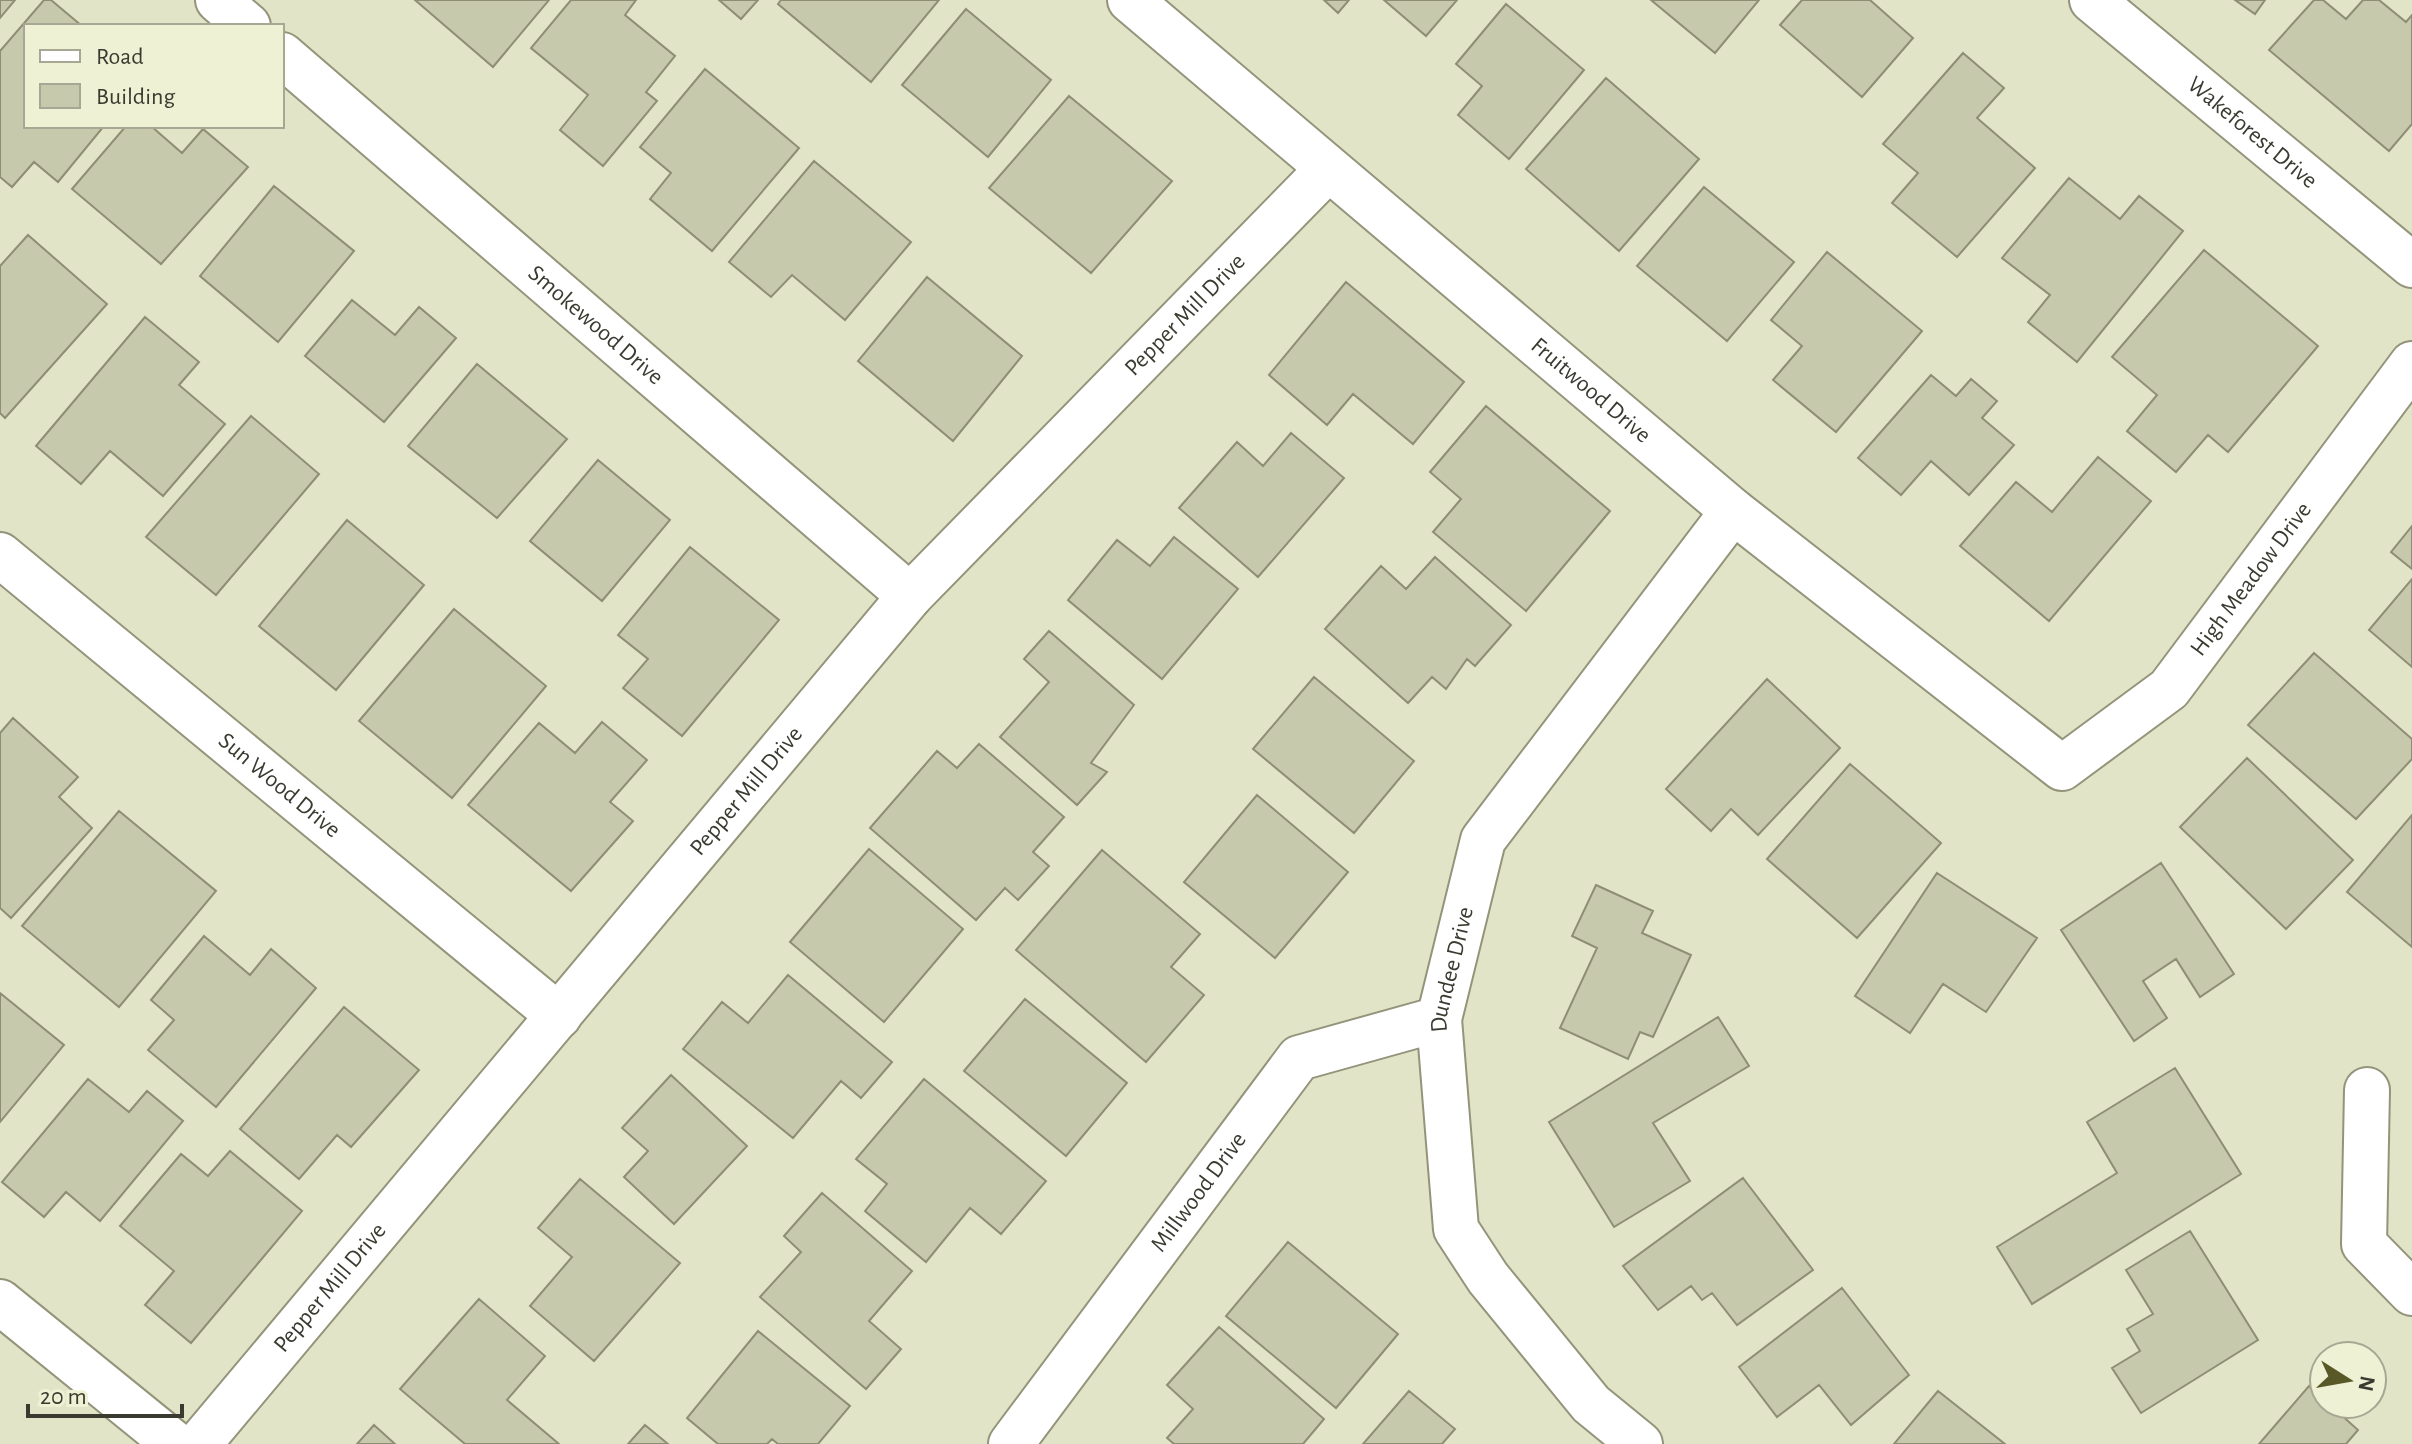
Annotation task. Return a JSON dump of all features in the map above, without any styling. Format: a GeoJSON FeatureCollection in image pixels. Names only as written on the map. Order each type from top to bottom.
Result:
{"type":"FeatureCollection","features":[{"type":"Feature","properties":{"kind":"street"},"geometry":{"type":"LineString","coordinates":[[218,0],[246,24]]}},
{"type":"Feature","properties":{"kind":"street","name":"Fruitwood Drive"},"geometry":{"type":"LineString","coordinates":[[1130,0],[1733,511],[2062,768]]}},
{"type":"Feature","properties":{"kind":"street","name":"Wakeforest Drive"},"geometry":{"type":"LineString","coordinates":[[2092,0],[2412,265]]}},
{"type":"Feature","properties":{"kind":"street","name":"Smokewood Drive"},"geometry":{"type":"LineString","coordinates":[[284,57],[910,596]]}},
{"type":"Feature","properties":{"kind":"street","name":"Pepper Mill Drive"},"geometry":{"type":"LineString","coordinates":[[199,1444],[910,596],[1328,169]]}},
{"type":"Feature","properties":{"kind":"street","name":"High Meadow Drive"},"geometry":{"type":"LineString","coordinates":[[2062,768],[2169,689],[2412,364]]}},
{"type":"Feature","properties":{"kind":"street","name":"Dundee Drive"},"geometry":{"type":"LineString","coordinates":[[1640,1444],[1591,1404],[1488,1278],[1456,1229],[1439,1019],[1483,840],[1733,511]]}},
{"type":"Feature","properties":{"kind":"street","name":"Sun Wood Drive"},"geometry":{"type":"LineString","coordinates":[[0,555],[559,1016]]}},
{"type":"Feature","properties":{"kind":"street","name":"Millwood Drive"},"geometry":{"type":"LineString","coordinates":[[1011,1444],[1299,1058],[1439,1019]]}},
{"type":"Feature","properties":{"kind":"street"},"geometry":{"type":"LineString","coordinates":[[2367,1090],[2364,1244],[2412,1293]]}},
{"type":"Feature","properties":{"kind":"street"},"geometry":{"type":"LineString","coordinates":[[0,1302],[175,1444]]}},
{"type":"Feature","properties":{"kind":"building"},"geometry":{"type":"Polygon","coordinates":[[[0,0],[15,0],[0,18],[0,0]]]}},
{"type":"Feature","properties":{"kind":"building"},"geometry":{"type":"Polygon","coordinates":[[[44,0],[51,0],[80,24],[24,24],[24,128],[102,128],[58,182],[34,162],[12,187],[0,177],[0,51],[44,0]]]}},
{"type":"Feature","properties":{"kind":"building"},"geometry":{"type":"Polygon","coordinates":[[[415,0],[549,0],[493,67],[415,0]]]}},
{"type":"Feature","properties":{"kind":"building"},"geometry":{"type":"Polygon","coordinates":[[[571,0],[636,0],[625,15],[675,56],[646,92],[657,101],[603,166],[560,130],[588,95],[531,48],[571,0]]]}},
{"type":"Feature","properties":{"kind":"building"},"geometry":{"type":"Polygon","coordinates":[[[719,0],[758,0],[741,19],[719,0]]]}},
{"type":"Feature","properties":{"kind":"building"},"geometry":{"type":"Polygon","coordinates":[[[781,0],[939,0],[871,82],[778,4],[781,0]]]}},
{"type":"Feature","properties":{"kind":"building"},"geometry":{"type":"Polygon","coordinates":[[[1324,0],[1349,0],[1338,13],[1324,0]]]}},
{"type":"Feature","properties":{"kind":"building"},"geometry":{"type":"Polygon","coordinates":[[[1384,0],[1457,0],[1426,36],[1384,0]]]}},
{"type":"Feature","properties":{"kind":"building"},"geometry":{"type":"Polygon","coordinates":[[[1651,0],[1759,0],[1715,53],[1651,0]]]}},
{"type":"Feature","properties":{"kind":"building"},"geometry":{"type":"Polygon","coordinates":[[[1802,0],[1870,0],[1913,38],[1862,97],[1780,25],[1802,0]]]}},
{"type":"Feature","properties":{"kind":"building"},"geometry":{"type":"Polygon","coordinates":[[[2235,0],[2265,0],[2255,14],[2235,0]]]}},
{"type":"Feature","properties":{"kind":"building"},"geometry":{"type":"Polygon","coordinates":[[[2314,0],[2323,0],[2346,19],[2363,0],[2379,0],[2406,22],[2412,15],[2412,124],[2389,151],[2269,50],[2314,0]]]}},
{"type":"Feature","properties":{"kind":"building"},"geometry":{"type":"Polygon","coordinates":[[[1506,4],[1584,70],[1509,159],[1458,115],[1482,86],[1456,64],[1506,4]]]}},
{"type":"Feature","properties":{"kind":"building"},"geometry":{"type":"Polygon","coordinates":[[[966,9],[1051,80],[988,157],[902,85],[966,9]]]}},
{"type":"Feature","properties":{"kind":"building"},"geometry":{"type":"Polygon","coordinates":[[[1963,53],[2004,88],[1977,118],[2035,168],[1957,257],[1892,203],[1918,173],[1883,144],[1963,53]]]}},
{"type":"Feature","properties":{"kind":"building"},"geometry":{"type":"Polygon","coordinates":[[[705,69],[799,148],[712,251],[650,199],[671,173],[640,147],[705,69]]]}},
{"type":"Feature","properties":{"kind":"building"},"geometry":{"type":"Polygon","coordinates":[[[1606,78],[1699,159],[1619,251],[1526,169],[1606,78]]]}},
{"type":"Feature","properties":{"kind":"building"},"geometry":{"type":"Polygon","coordinates":[[[1069,96],[1172,181],[1091,273],[989,188],[1069,96]]]}},
{"type":"Feature","properties":{"kind":"building"},"geometry":{"type":"Polygon","coordinates":[[[124,128],[153,128],[182,153],[203,129],[248,167],[161,264],[72,189],[124,128]]]}},
{"type":"Feature","properties":{"kind":"building"},"geometry":{"type":"Polygon","coordinates":[[[814,161],[911,242],[845,320],[792,275],[771,297],[729,262],[814,161]]]}},
{"type":"Feature","properties":{"kind":"building"},"geometry":{"type":"Polygon","coordinates":[[[2069,178],[2120,219],[2139,196],[2183,231],[2077,362],[2028,322],[2050,295],[2002,258],[2069,178]]]}},
{"type":"Feature","properties":{"kind":"building"},"geometry":{"type":"Polygon","coordinates":[[[274,186],[354,251],[278,342],[200,276],[274,186]]]}},
{"type":"Feature","properties":{"kind":"building"},"geometry":{"type":"Polygon","coordinates":[[[1704,187],[1794,262],[1727,341],[1637,266],[1704,187]]]}},
{"type":"Feature","properties":{"kind":"building"},"geometry":{"type":"Polygon","coordinates":[[[28,235],[107,304],[5,418],[0,413],[0,266],[28,235]]]}},
{"type":"Feature","properties":{"kind":"building"},"geometry":{"type":"Polygon","coordinates":[[[2204,250],[2318,346],[2228,452],[2208,435],[2176,472],[2127,431],[2157,395],[2112,357],[2204,250]]]}},
{"type":"Feature","properties":{"kind":"building"},"geometry":{"type":"Polygon","coordinates":[[[1827,252],[1922,331],[1836,432],[1773,380],[1802,346],[1771,320],[1827,252]]]}},
{"type":"Feature","properties":{"kind":"building"},"geometry":{"type":"Polygon","coordinates":[[[927,277],[1022,356],[953,441],[858,361],[927,277]]]}},
{"type":"Feature","properties":{"kind":"building"},"geometry":{"type":"Polygon","coordinates":[[[1346,282],[1464,382],[1413,444],[1353,394],[1327,425],[1269,375],[1346,282]]]}},
{"type":"Feature","properties":{"kind":"building"},"geometry":{"type":"Polygon","coordinates":[[[352,300],[395,335],[419,307],[456,338],[384,422],[305,356],[352,300]]]}},
{"type":"Feature","properties":{"kind":"building"},"geometry":{"type":"Polygon","coordinates":[[[145,317],[199,362],[179,385],[225,424],[163,496],[110,451],[81,484],[36,446],[145,317]]]}},
{"type":"Feature","properties":{"kind":"building"},"geometry":{"type":"Polygon","coordinates":[[[477,364],[567,439],[497,518],[408,446],[477,364]]]}},
{"type":"Feature","properties":{"kind":"building"},"geometry":{"type":"Polygon","coordinates":[[[1931,375],[1956,396],[1971,379],[1997,401],[1982,418],[2014,445],[1969,495],[1931,461],[1901,495],[1858,458],[1931,375]]]}},
{"type":"Feature","properties":{"kind":"building"},"geometry":{"type":"Polygon","coordinates":[[[1486,406],[1610,511],[1526,611],[1433,532],[1461,499],[1430,472],[1486,406]]]}},
{"type":"Feature","properties":{"kind":"building"},"geometry":{"type":"Polygon","coordinates":[[[251,416],[319,474],[216,595],[146,537],[251,416]]]}},
{"type":"Feature","properties":{"kind":"building"},"geometry":{"type":"Polygon","coordinates":[[[1291,433],[1344,478],[1258,577],[1179,508],[1237,442],[1263,466],[1291,433]]]}},
{"type":"Feature","properties":{"kind":"building"},"geometry":{"type":"Polygon","coordinates":[[[2098,457],[2151,501],[2049,621],[1960,546],[2016,482],[2052,512],[2098,457]]]}},
{"type":"Feature","properties":{"kind":"building"},"geometry":{"type":"Polygon","coordinates":[[[598,460],[670,520],[602,601],[530,541],[598,460]]]}},
{"type":"Feature","properties":{"kind":"building"},"geometry":{"type":"Polygon","coordinates":[[[347,520],[424,585],[336,690],[259,626],[347,520]]]}},
{"type":"Feature","properties":{"kind":"building"},"geometry":{"type":"Polygon","coordinates":[[[2412,526],[2412,569],[2391,552],[2412,526]]]}},
{"type":"Feature","properties":{"kind":"building"},"geometry":{"type":"Polygon","coordinates":[[[1174,537],[1238,589],[1162,679],[1068,600],[1117,540],[1150,566],[1174,537]]]}},
{"type":"Feature","properties":{"kind":"building"},"geometry":{"type":"Polygon","coordinates":[[[690,547],[779,620],[682,736],[623,688],[648,659],[618,635],[690,547]]]}},
{"type":"Feature","properties":{"kind":"building"},"geometry":{"type":"Polygon","coordinates":[[[1435,557],[1511,625],[1475,666],[1467,659],[1446,689],[1432,677],[1408,703],[1325,629],[1381,566],[1406,589],[1435,557]]]}},
{"type":"Feature","properties":{"kind":"building"},"geometry":{"type":"Polygon","coordinates":[[[2412,579],[2412,667],[2369,630],[2412,579]]]}},
{"type":"Feature","properties":{"kind":"building"},"geometry":{"type":"Polygon","coordinates":[[[454,609],[546,686],[452,798],[359,721],[454,609]]]}},
{"type":"Feature","properties":{"kind":"building"},"geometry":{"type":"Polygon","coordinates":[[[1049,631],[1134,705],[1091,763],[1107,772],[1077,805],[1000,737],[1049,682],[1024,659],[1049,631]]]}},
{"type":"Feature","properties":{"kind":"building"},"geometry":{"type":"Polygon","coordinates":[[[2314,653],[2412,739],[2412,759],[2356,819],[2248,725],[2314,653]]]}},
{"type":"Feature","properties":{"kind":"building"},"geometry":{"type":"Polygon","coordinates":[[[1314,677],[1414,761],[1354,833],[1253,749],[1314,677]]]}},
{"type":"Feature","properties":{"kind":"building"},"geometry":{"type":"Polygon","coordinates":[[[1767,679],[1840,748],[1758,835],[1731,809],[1711,831],[1666,789],[1767,679]]]}},
{"type":"Feature","properties":{"kind":"building"},"geometry":{"type":"Polygon","coordinates":[[[13,718],[78,777],[59,797],[92,828],[11,918],[0,908],[0,733],[13,718]]]}},
{"type":"Feature","properties":{"kind":"building"},"geometry":{"type":"Polygon","coordinates":[[[602,722],[647,760],[610,802],[633,821],[571,891],[468,805],[539,723],[575,753],[602,722]]]}},
{"type":"Feature","properties":{"kind":"building"},"geometry":{"type":"Polygon","coordinates":[[[979,744],[1064,817],[1033,852],[1049,866],[1018,900],[1005,888],[976,920],[870,828],[937,751],[957,768],[979,744]]]}},
{"type":"Feature","properties":{"kind":"building"},"geometry":{"type":"Polygon","coordinates":[[[2247,758],[2353,860],[2286,929],[2180,827],[2247,758]]]}},
{"type":"Feature","properties":{"kind":"building"},"geometry":{"type":"Polygon","coordinates":[[[1850,764],[1941,843],[1857,938],[1767,859],[1850,764]]]}},
{"type":"Feature","properties":{"kind":"building"},"geometry":{"type":"Polygon","coordinates":[[[1257,795],[1348,872],[1275,958],[1184,882],[1257,795]]]}},
{"type":"Feature","properties":{"kind":"building"},"geometry":{"type":"Polygon","coordinates":[[[119,811],[216,891],[119,1007],[22,926],[119,811]]]}},
{"type":"Feature","properties":{"kind":"building"},"geometry":{"type":"Polygon","coordinates":[[[2412,815],[2412,947],[2347,892],[2412,815]]]}},
{"type":"Feature","properties":{"kind":"building"},"geometry":{"type":"Polygon","coordinates":[[[869,849],[963,929],[884,1022],[790,942],[869,849]]]}},
{"type":"Feature","properties":{"kind":"building"},"geometry":{"type":"Polygon","coordinates":[[[1102,850],[1200,934],[1171,967],[1204,995],[1146,1062],[1016,950],[1102,850]]]}},
{"type":"Feature","properties":{"kind":"building"},"geometry":{"type":"Polygon","coordinates":[[[2161,863],[2234,974],[2200,997],[2176,959],[2143,981],[2167,1018],[2134,1041],[2061,930],[2161,863]]]}},
{"type":"Feature","properties":{"kind":"building"},"geometry":{"type":"Polygon","coordinates":[[[1937,873],[2037,938],[1986,1012],[1943,984],[1910,1033],[1855,996],[1937,873]]]}},
{"type":"Feature","properties":{"kind":"building"},"geometry":{"type":"Polygon","coordinates":[[[1596,885],[1653,911],[1642,933],[1691,955],[1653,1037],[1640,1032],[1628,1059],[1560,1028],[1597,948],[1572,936],[1596,885]]]}},
{"type":"Feature","properties":{"kind":"building"},"geometry":{"type":"Polygon","coordinates":[[[204,936],[250,975],[271,949],[316,988],[216,1107],[148,1050],[174,1020],[151,1000],[204,936]]]}},
{"type":"Feature","properties":{"kind":"building"},"geometry":{"type":"Polygon","coordinates":[[[788,975],[892,1062],[861,1098],[841,1081],[793,1138],[683,1049],[722,1002],[748,1023],[788,975]]]}},
{"type":"Feature","properties":{"kind":"building"},"geometry":{"type":"Polygon","coordinates":[[[0,993],[64,1045],[0,1122],[0,993]]]}},
{"type":"Feature","properties":{"kind":"building"},"geometry":{"type":"Polygon","coordinates":[[[1025,999],[1127,1083],[1066,1156],[964,1071],[1025,999]]]}},
{"type":"Feature","properties":{"kind":"building"},"geometry":{"type":"Polygon","coordinates":[[[344,1007],[419,1070],[351,1147],[337,1135],[299,1179],[240,1129],[344,1007]]]}},
{"type":"Feature","properties":{"kind":"building"},"geometry":{"type":"Polygon","coordinates":[[[1718,1017],[1749,1066],[1653,1123],[1690,1181],[1614,1227],[1549,1122],[1718,1017]]]}},
{"type":"Feature","properties":{"kind":"building"},"geometry":{"type":"Polygon","coordinates":[[[2175,1068],[2241,1174],[2032,1304],[1997,1247],[2117,1173],[2087,1122],[2175,1068]]]}},
{"type":"Feature","properties":{"kind":"building"},"geometry":{"type":"Polygon","coordinates":[[[671,1075],[747,1146],[674,1224],[624,1177],[648,1151],[622,1128],[671,1075]]]}},
{"type":"Feature","properties":{"kind":"building"},"geometry":{"type":"Polygon","coordinates":[[[88,1079],[129,1112],[147,1091],[183,1121],[100,1221],[66,1192],[44,1217],[2,1182],[88,1079]]]}},
{"type":"Feature","properties":{"kind":"building"},"geometry":{"type":"Polygon","coordinates":[[[924,1079],[1046,1181],[1001,1234],[970,1208],[926,1262],[865,1211],[887,1184],[856,1159],[924,1079]]]}},
{"type":"Feature","properties":{"kind":"building"},"geometry":{"type":"Polygon","coordinates":[[[230,1151],[302,1211],[191,1343],[145,1305],[174,1271],[120,1226],[181,1154],[208,1176],[230,1151]]]}},
{"type":"Feature","properties":{"kind":"building"},"geometry":{"type":"Polygon","coordinates":[[[1743,1178],[1813,1270],[1737,1325],[1712,1293],[1702,1300],[1691,1286],[1658,1310],[1623,1266],[1743,1178]]]}},
{"type":"Feature","properties":{"kind":"building"},"geometry":{"type":"Polygon","coordinates":[[[580,1179],[680,1263],[594,1361],[530,1306],[572,1257],[538,1228],[580,1179]]]}},
{"type":"Feature","properties":{"kind":"building"},"geometry":{"type":"Polygon","coordinates":[[[822,1193],[912,1271],[869,1321],[901,1349],[866,1389],[760,1297],[801,1252],[784,1236],[822,1193]]]}},
{"type":"Feature","properties":{"kind":"building"},"geometry":{"type":"Polygon","coordinates":[[[2190,1231],[2258,1340],[2141,1413],[2112,1368],[2140,1351],[2127,1329],[2153,1314],[2126,1270],[2190,1231]]]}},
{"type":"Feature","properties":{"kind":"building"},"geometry":{"type":"Polygon","coordinates":[[[1288,1242],[1398,1334],[1336,1408],[1226,1316],[1288,1242]]]}},
{"type":"Feature","properties":{"kind":"building"},"geometry":{"type":"Polygon","coordinates":[[[1842,1288],[1909,1375],[1851,1425],[1819,1385],[1777,1417],[1739,1367],[1842,1288]]]}},
{"type":"Feature","properties":{"kind":"building"},"geometry":{"type":"Polygon","coordinates":[[[479,1299],[545,1356],[507,1400],[559,1444],[465,1444],[400,1389],[479,1299]]]}},
{"type":"Feature","properties":{"kind":"building"},"geometry":{"type":"Polygon","coordinates":[[[1219,1327],[1324,1419],[1303,1444],[1174,1444],[1167,1438],[1193,1409],[1167,1385],[1219,1327]]]}},
{"type":"Feature","properties":{"kind":"building"},"geometry":{"type":"Polygon","coordinates":[[[758,1331],[850,1406],[818,1444],[778,1444],[772,1439],[767,1444],[718,1444],[687,1418],[758,1331]]]}},
{"type":"Feature","properties":{"kind":"building"},"geometry":{"type":"Polygon","coordinates":[[[2308,1387],[2308,1420],[2347,1420],[2358,1430],[2346,1444],[2259,1444],[2308,1387]]]}},
{"type":"Feature","properties":{"kind":"building"},"geometry":{"type":"Polygon","coordinates":[[[1409,1391],[1455,1429],[1442,1444],[1363,1444],[1409,1391]]]}},
{"type":"Feature","properties":{"kind":"building"},"geometry":{"type":"Polygon","coordinates":[[[1938,1391],[2005,1444],[1894,1444],[1938,1391]]]}},
{"type":"Feature","properties":{"kind":"building"},"geometry":{"type":"Polygon","coordinates":[[[374,1425],[395,1444],[357,1444],[374,1425]]]}},
{"type":"Feature","properties":{"kind":"building"},"geometry":{"type":"Polygon","coordinates":[[[645,1425],[668,1444],[628,1444],[645,1425]]]}}]}
